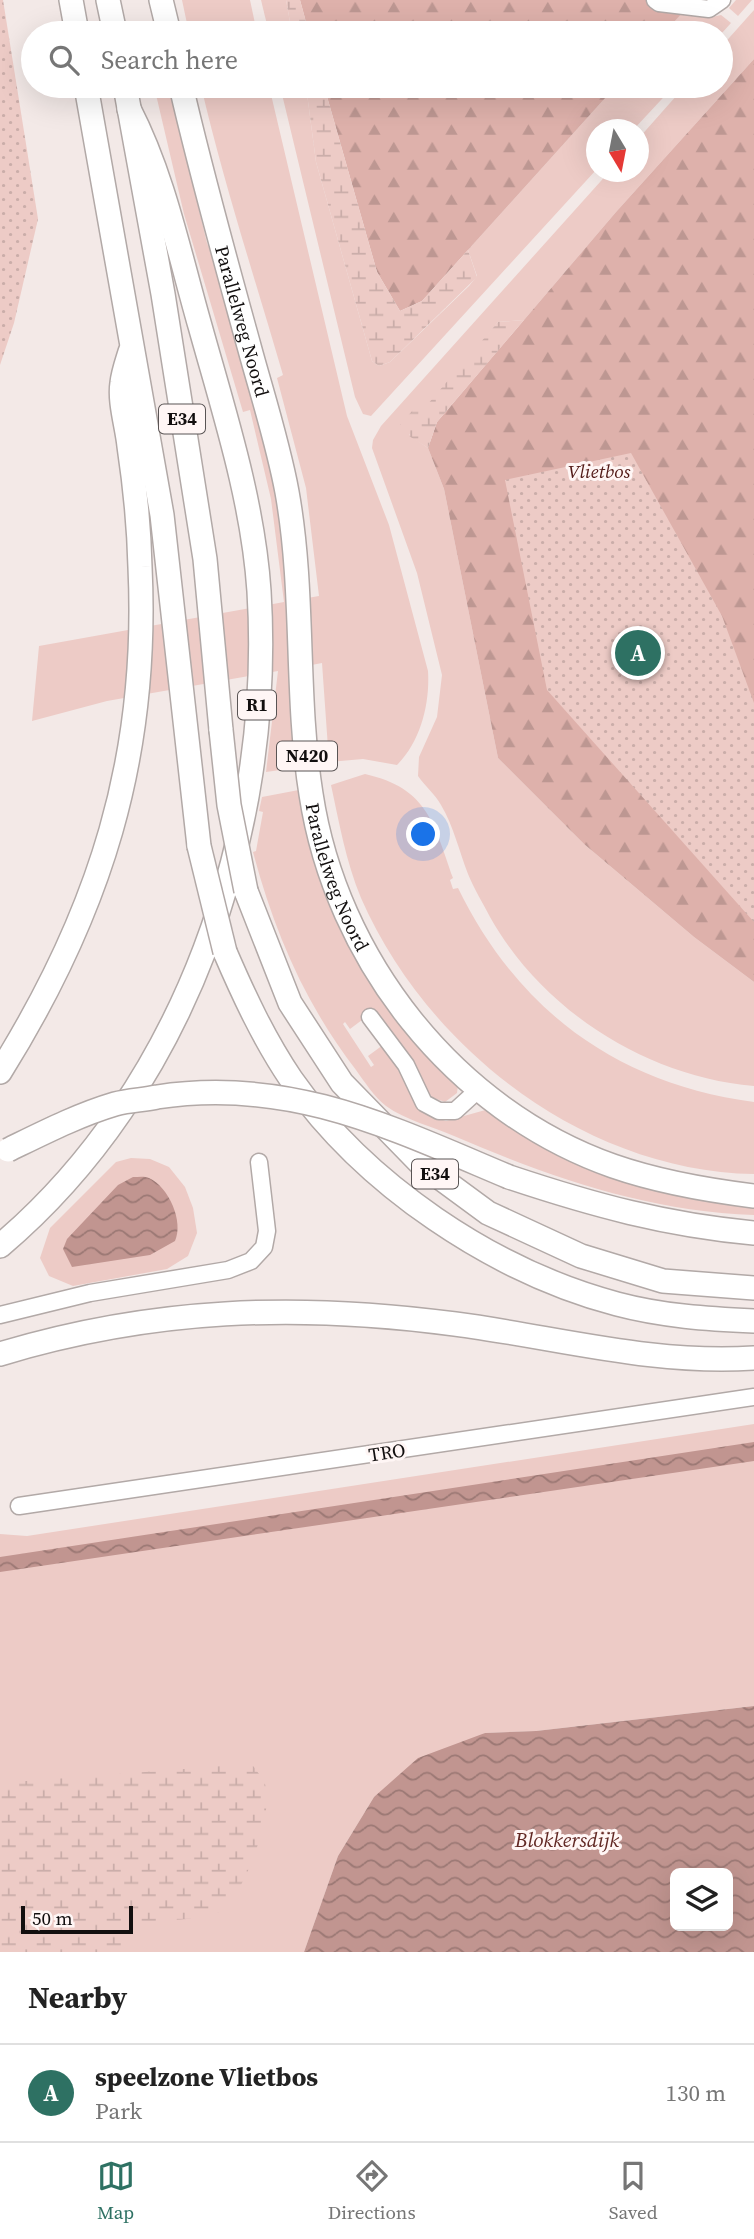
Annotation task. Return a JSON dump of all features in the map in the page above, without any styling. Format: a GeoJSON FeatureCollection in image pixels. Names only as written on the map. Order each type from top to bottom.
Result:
{"type":"FeatureCollection","features":[{"type":"Feature","properties":{"kind":"highway"},"geometry":{"type":"LineString","coordinates":[[71,0],[75,21]]}},
{"type":"Feature","properties":{"kind":"highway"},"geometry":{"type":"LineString","coordinates":[[108,0],[112,21]]}},
{"type":"Feature","properties":{"kind":"highway"},"geometry":{"type":"LineString","coordinates":[[161,0],[166,21]]}},
{"type":"Feature","properties":{"kind":"highway"},"geometry":{"type":"LineString","coordinates":[[174,0],[179,21]]}},
{"type":"Feature","properties":{"kind":"highway"},"geometry":{"type":"LineString","coordinates":[[0,1072],[33,1019],[90,900],[125,784],[136,713],[141,588],[138,508],[121,384],[132,346],[88,98]]}},
{"type":"Feature","properties":{"kind":"highway","name":"R1"},"geometry":{"type":"LineString","coordinates":[[0,1246],[19,1230],[103,1136],[138,1085],[191,985],[229,874],[252,757],[261,638],[252,538],[224,410],[151,151],[129,109],[127,98]]}},
{"type":"Feature","properties":{"kind":"highway","name":"Parallelweg Noord"},"geometry":{"type":"LineString","coordinates":[[184,98],[286,488],[299,584],[309,780],[316,822],[331,874],[352,928],[376,973],[422,1033],[478,1090],[561,1143],[610,1165],[658,1181],[754,1196]]}},
{"type":"Feature","properties":{"kind":"highway","name":"Parallelweg Noord"},"geometry":{"type":"LineString","coordinates":[[197,98],[297,478],[307,539],[314,613],[318,742],[332,835],[354,898],[378,946],[439,1031],[502,1090],[538,1115],[589,1142],[645,1163],[703,1177],[754,1182]]}},
{"type":"Feature","properties":{"kind":"highway","name":"E34"},"geometry":{"type":"LineString","coordinates":[[129,109],[205,559],[229,805],[246,891],[290,1003],[341,1083],[420,1163],[488,1213],[581,1256],[663,1281],[754,1288]]}},
{"type":"Feature","properties":{"kind":"highway","name":"E34"},"geometry":{"type":"LineString","coordinates":[[132,346],[162,515],[199,846],[225,952],[253,1016],[292,1080],[355,1153],[408,1200],[477,1246],[546,1281],[618,1304],[694,1318],[754,1321]]}},
{"type":"Feature","properties":{"kind":"highway"},"geometry":{"type":"LineString","coordinates":[[4,1153],[53,1128],[117,1104],[192,1092],[276,1095],[348,1111],[509,1177],[594,1205],[689,1227],[754,1233]]}},
{"type":"Feature","properties":{"kind":"highway"},"geometry":{"type":"LineString","coordinates":[[0,1354],[67,1334],[207,1313],[308,1311],[377,1314],[457,1324],[632,1353],[723,1360],[754,1358]]}},
{"type":"Feature","properties":{"kind":"street"},"geometry":{"type":"LineString","coordinates":[[655,0],[659,3],[709,9],[719,3]]}},
{"type":"Feature","properties":{"kind":"street"},"geometry":{"type":"LineString","coordinates":[[370,1017],[407,1065],[424,1103],[439,1111],[455,1111],[478,1090]]}},
{"type":"Feature","properties":{"kind":"street"},"geometry":{"type":"LineString","coordinates":[[0,1315],[90,1293],[228,1270],[251,1261],[264,1247],[267,1231],[259,1162]]}},
{"type":"Feature","properties":{"kind":"street","name":"TRO"},"geometry":{"type":"LineString","coordinates":[[19,1506],[754,1397]]}},
{"type":"Feature","properties":{"kind":"green space"},"geometry":{"type":"Polygon","coordinates":[[[0,0],[3,0],[38,219],[14,323],[0,365],[0,0]]]}},
{"type":"Feature","properties":{"kind":"green space"},"geometry":{"type":"Polygon","coordinates":[[[182,0],[250,0],[254,21],[186,21],[182,0]]]}},
{"type":"Feature","properties":{"kind":"green space"},"geometry":{"type":"Polygon","coordinates":[[[261,0],[286,0],[290,21],[266,21],[261,0]]]}},
{"type":"Feature","properties":{"kind":"green space"},"geometry":{"type":"Polygon","coordinates":[[[286,0],[300,0],[306,21],[290,21],[286,0]]]}},
{"type":"Feature","properties":{"kind":"green space"},"geometry":{"type":"Polygon","coordinates":[[[300,0],[694,0],[675,21],[306,21],[300,0]]]}},
{"type":"Feature","properties":{"kind":"green space"},"geometry":{"type":"Polygon","coordinates":[[[736,0],[752,0],[738,16],[729,8],[736,0]]]}},
{"type":"Feature","properties":{"kind":"green space"},"geometry":{"type":"Polygon","coordinates":[[[754,10],[754,59],[733,82],[733,34],[754,10]]]}},
{"type":"Feature","properties":{"kind":"green space"},"geometry":{"type":"Polygon","coordinates":[[[681,14],[708,18],[721,15],[728,21],[675,21],[681,14]]]}},
{"type":"Feature","properties":{"kind":"green space","name":"Vlietbos"},"geometry":{"type":"Polygon","coordinates":[[[754,59],[754,982],[694,937],[584,844],[498,758],[444,489],[428,448],[437,422],[616,212],[643,182],[649,182],[649,175],[719,98],[733,98],[733,82],[754,59]]]}},
{"type":"Feature","properties":{"kind":"green space"},"geometry":{"type":"Polygon","coordinates":[[[157,98],[177,98],[181,114],[176,116],[207,243],[223,281],[274,463],[296,600],[319,596],[306,488],[277,378],[283,375],[204,98],[272,98],[347,416],[389,525],[428,671],[422,721],[412,745],[397,765],[363,759],[329,762],[322,663],[296,668],[301,767],[266,772],[278,671],[107,701],[32,721],[39,646],[284,602],[271,499],[250,410],[243,412],[184,214],[157,98]]]}},
{"type":"Feature","properties":{"kind":"green space"},"geometry":{"type":"Polygon","coordinates":[[[283,98],[308,98],[316,162],[372,361],[379,366],[390,362],[469,286],[477,276],[468,250],[586,119],[586,181],[371,416],[363,414],[355,397],[283,98]]]}},
{"type":"Feature","properties":{"kind":"green space"},"geometry":{"type":"Polygon","coordinates":[[[308,98],[327,98],[377,272],[400,311],[422,301],[468,250],[477,277],[390,362],[379,366],[372,361],[316,162],[308,98]]]}},
{"type":"Feature","properties":{"kind":"green space"},"geometry":{"type":"Polygon","coordinates":[[[327,98],[605,98],[422,301],[400,311],[377,272],[327,98]]]}},
{"type":"Feature","properties":{"kind":"green space"},"geometry":{"type":"Polygon","coordinates":[[[605,98],[663,98],[643,119],[586,119],[605,98]]]}},
{"type":"Feature","properties":{"kind":"green space"},"geometry":{"type":"Polygon","coordinates":[[[674,98],[719,98],[649,175],[649,127],[674,98]]]}},
{"type":"Feature","properties":{"kind":"green space"},"geometry":{"type":"Polygon","coordinates":[[[600,182],[643,182],[524,320],[498,322],[409,435],[428,448],[444,489],[498,758],[584,844],[694,937],[754,982],[754,1086],[714,1080],[675,1069],[637,1053],[602,1033],[569,1009],[539,982],[512,951],[490,917],[470,880],[446,813],[418,776],[419,757],[437,717],[442,675],[417,573],[372,448],[373,440],[381,426],[600,182]]]}},
{"type":"Feature","properties":{"kind":"green space"},"geometry":{"type":"Polygon","coordinates":[[[524,320],[437,422],[428,448],[409,436],[410,433],[400,424],[415,408],[421,412],[498,322],[524,320]]]}},
{"type":"Feature","properties":{"kind":"green space"},"geometry":{"type":"Polygon","coordinates":[[[631,453],[722,616],[754,703],[754,922],[547,690],[505,480],[631,453]]]}},
{"type":"Feature","properties":{"kind":"green space"},"geometry":{"type":"Polygon","coordinates":[[[365,774],[386,780],[403,789],[426,811],[453,878],[450,880],[453,889],[458,888],[482,932],[510,971],[542,1005],[578,1034],[616,1059],[659,1078],[705,1093],[754,1102],[754,1174],[691,1167],[631,1151],[573,1125],[519,1092],[470,1051],[426,1004],[390,953],[361,898],[343,842],[331,785],[365,774]]]}},
{"type":"Feature","properties":{"kind":"green space"},"geometry":{"type":"Polygon","coordinates":[[[304,789],[324,876],[458,1085],[457,1093],[445,1102],[431,1097],[410,1057],[374,1011],[350,1029],[345,1022],[343,1024],[371,1067],[374,1065],[368,1056],[383,1045],[400,1069],[412,1098],[428,1115],[446,1121],[489,1109],[527,1131],[754,1202],[754,1215],[676,1207],[601,1190],[527,1166],[411,1119],[382,1103],[321,1019],[293,966],[271,910],[253,852],[256,851],[263,812],[259,811],[262,797],[304,789]]]}},
{"type":"Feature","properties":{"kind":"green space"},"geometry":{"type":"Polygon","coordinates":[[[131,1158],[150,1159],[169,1167],[185,1187],[193,1208],[197,1233],[188,1256],[167,1269],[73,1286],[49,1276],[40,1258],[50,1228],[116,1162],[131,1158]]]}},
{"type":"Feature","properties":{"kind":"green space"},"geometry":{"type":"Polygon","coordinates":[[[754,1424],[754,1706],[536,1731],[485,1733],[374,1797],[338,1856],[304,1952],[0,1952],[0,1534],[27,1536],[754,1424]]]}},
{"type":"Feature","properties":{"kind":"green space"},"geometry":{"type":"Polygon","coordinates":[[[253,1766],[262,1779],[267,1796],[266,1813],[247,1873],[229,1904],[219,1912],[198,1918],[142,1924],[127,1936],[125,1952],[0,1952],[0,1783],[253,1766]]]}},
{"type":"Feature","properties":{"kind":"water"},"geometry":{"type":"Polygon","coordinates":[[[133,1177],[149,1178],[163,1189],[176,1215],[178,1224],[175,1241],[150,1255],[72,1267],[63,1249],[67,1239],[118,1185],[133,1177]]]}},
{"type":"Feature","properties":{"kind":"water"},"geometry":{"type":"Polygon","coordinates":[[[754,1442],[754,1461],[0,1572],[0,1557],[754,1442]]]}},
{"type":"Feature","properties":{"kind":"water","name":"Blokkersdijk"},"geometry":{"type":"Polygon","coordinates":[[[754,1706],[754,1952],[304,1952],[338,1856],[374,1797],[418,1758],[485,1733],[536,1731],[754,1706]]]}},
{"type":"Feature","properties":{"kind":"place","name":"speelzone Vlietbos"},"geometry":{"type":"Point","coordinates":[638,653]}}]}
